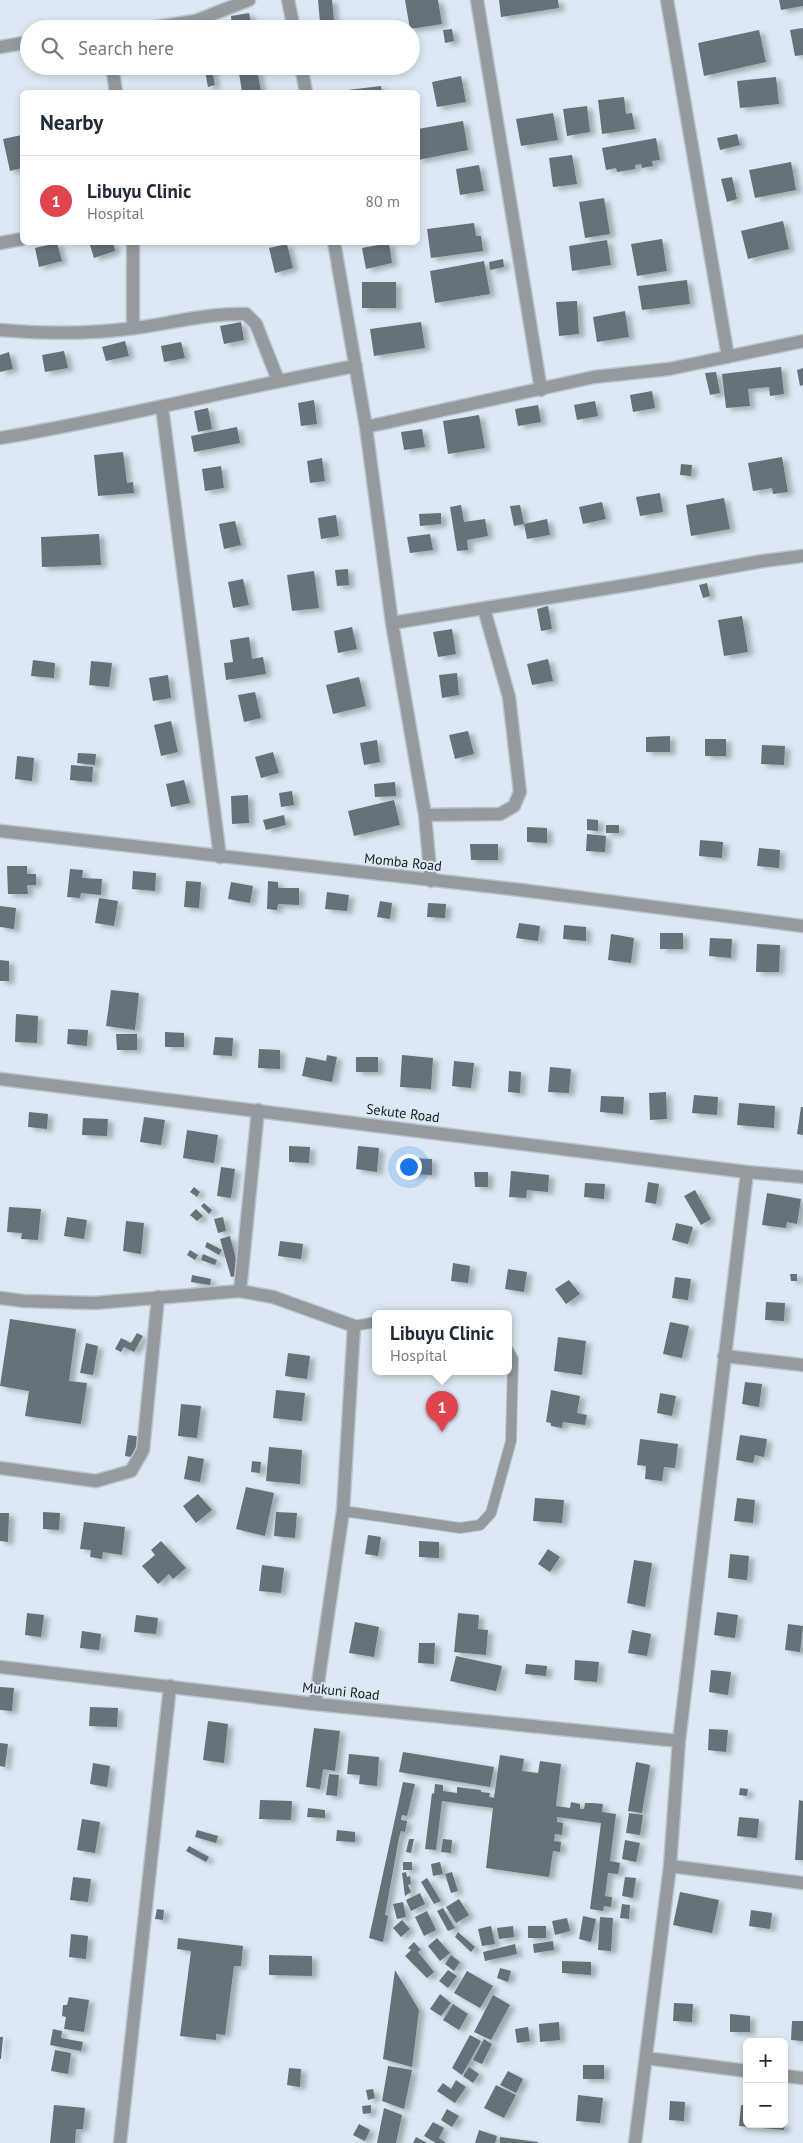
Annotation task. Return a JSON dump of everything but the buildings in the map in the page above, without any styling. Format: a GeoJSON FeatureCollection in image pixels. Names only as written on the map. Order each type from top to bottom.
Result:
{"type":"FeatureCollection","features":[{"type":"Feature","properties":{"kind":"street"},"geometry":{"type":"LineString","coordinates":[[198,20],[249,0]]}},
{"type":"Feature","properties":{"kind":"street"},"geometry":{"type":"LineString","coordinates":[[288,0],[292,20]]}},
{"type":"Feature","properties":{"kind":"street"},"geometry":{"type":"LineString","coordinates":[[476,0],[541,390]]}},
{"type":"Feature","properties":{"kind":"street"},"geometry":{"type":"LineString","coordinates":[[667,0],[728,357]]}},
{"type":"Feature","properties":{"kind":"street"},"geometry":{"type":"LineString","coordinates":[[0,47],[20,44]]}},
{"type":"Feature","properties":{"kind":"street"},"geometry":{"type":"LineString","coordinates":[[113,75],[116,90]]}},
{"type":"Feature","properties":{"kind":"street"},"geometry":{"type":"LineString","coordinates":[[303,75],[306,90]]}},
{"type":"Feature","properties":{"kind":"street"},"geometry":{"type":"LineString","coordinates":[[0,242],[20,239]]}},
{"type":"Feature","properties":{"kind":"street"},"geometry":{"type":"LineString","coordinates":[[133,245],[133,328]]}},
{"type":"Feature","properties":{"kind":"street"},"geometry":{"type":"LineString","coordinates":[[335,245],[366,427],[392,622],[425,815],[431,880]]}},
{"type":"Feature","properties":{"kind":"street"},"geometry":{"type":"LineString","coordinates":[[0,330],[37,333],[133,328],[227,313],[246,314],[256,324],[278,380]]}},
{"type":"Feature","properties":{"kind":"street"},"geometry":{"type":"LineString","coordinates":[[366,427],[594,377],[669,369],[803,341]]}},
{"type":"Feature","properties":{"kind":"street"},"geometry":{"type":"LineString","coordinates":[[0,438],[162,407],[278,380],[356,366]]}},
{"type":"Feature","properties":{"kind":"street"},"geometry":{"type":"LineString","coordinates":[[162,407],[220,857]]}},
{"type":"Feature","properties":{"kind":"street"},"geometry":{"type":"LineString","coordinates":[[392,622],[803,556]]}},
{"type":"Feature","properties":{"kind":"street"},"geometry":{"type":"LineString","coordinates":[[425,815],[500,814],[514,806],[520,792],[509,697],[484,608]]}},
{"type":"Feature","properties":{"kind":"street","name":"Momba Road"},"geometry":{"type":"LineString","coordinates":[[0,831],[431,880],[803,926]]}},
{"type":"Feature","properties":{"kind":"street","name":"Sekute Road"},"geometry":{"type":"LineString","coordinates":[[0,1079],[747,1172],[803,1177]]}},
{"type":"Feature","properties":{"kind":"street"},"geometry":{"type":"LineString","coordinates":[[240,1291],[258,1110]]}},
{"type":"Feature","properties":{"kind":"street"},"geometry":{"type":"LineString","coordinates":[[635,2143],[670,1866],[679,1741],[747,1172]]}},
{"type":"Feature","properties":{"kind":"street"},"geometry":{"type":"LineString","coordinates":[[0,1298],[24,1301],[94,1303],[240,1291],[273,1297],[354,1326],[344,1511],[315,1704]]}},
{"type":"Feature","properties":{"kind":"street"},"geometry":{"type":"LineString","coordinates":[[0,1468],[96,1481],[131,1471],[143,1450],[158,1297]]}},
{"type":"Feature","properties":{"kind":"street"},"geometry":{"type":"LineString","coordinates":[[724,1356],[803,1365]]}},
{"type":"Feature","properties":{"kind":"street","name":"Mukuni Road"},"geometry":{"type":"LineString","coordinates":[[0,1667],[315,1704],[679,1741]]}},
{"type":"Feature","properties":{"kind":"street"},"geometry":{"type":"LineString","coordinates":[[120,2143],[170,1686]]}},
{"type":"Feature","properties":{"kind":"street"},"geometry":{"type":"LineString","coordinates":[[670,1866],[803,1883]]}},
{"type":"Feature","properties":{"kind":"street"},"geometry":{"type":"LineString","coordinates":[[646,2058],[743,2070]]}},
{"type":"Feature","properties":{"kind":"street"},"geometry":{"type":"LineString","coordinates":[[788,2076],[803,2078]]}},
{"type":"Feature","properties":{"kind":"lane"},"geometry":{"type":"LineString","coordinates":[[354,1326],[372,1323]]}},
{"type":"Feature","properties":{"kind":"lane"},"geometry":{"type":"LineString","coordinates":[[344,1511],[460,1528],[480,1525],[491,1513],[511,1441],[512,1357]]}},
{"type":"Feature","properties":{"kind":"place","name":"Libuyu Clinic"},"geometry":{"type":"Point","coordinates":[442,1432]}}]}
